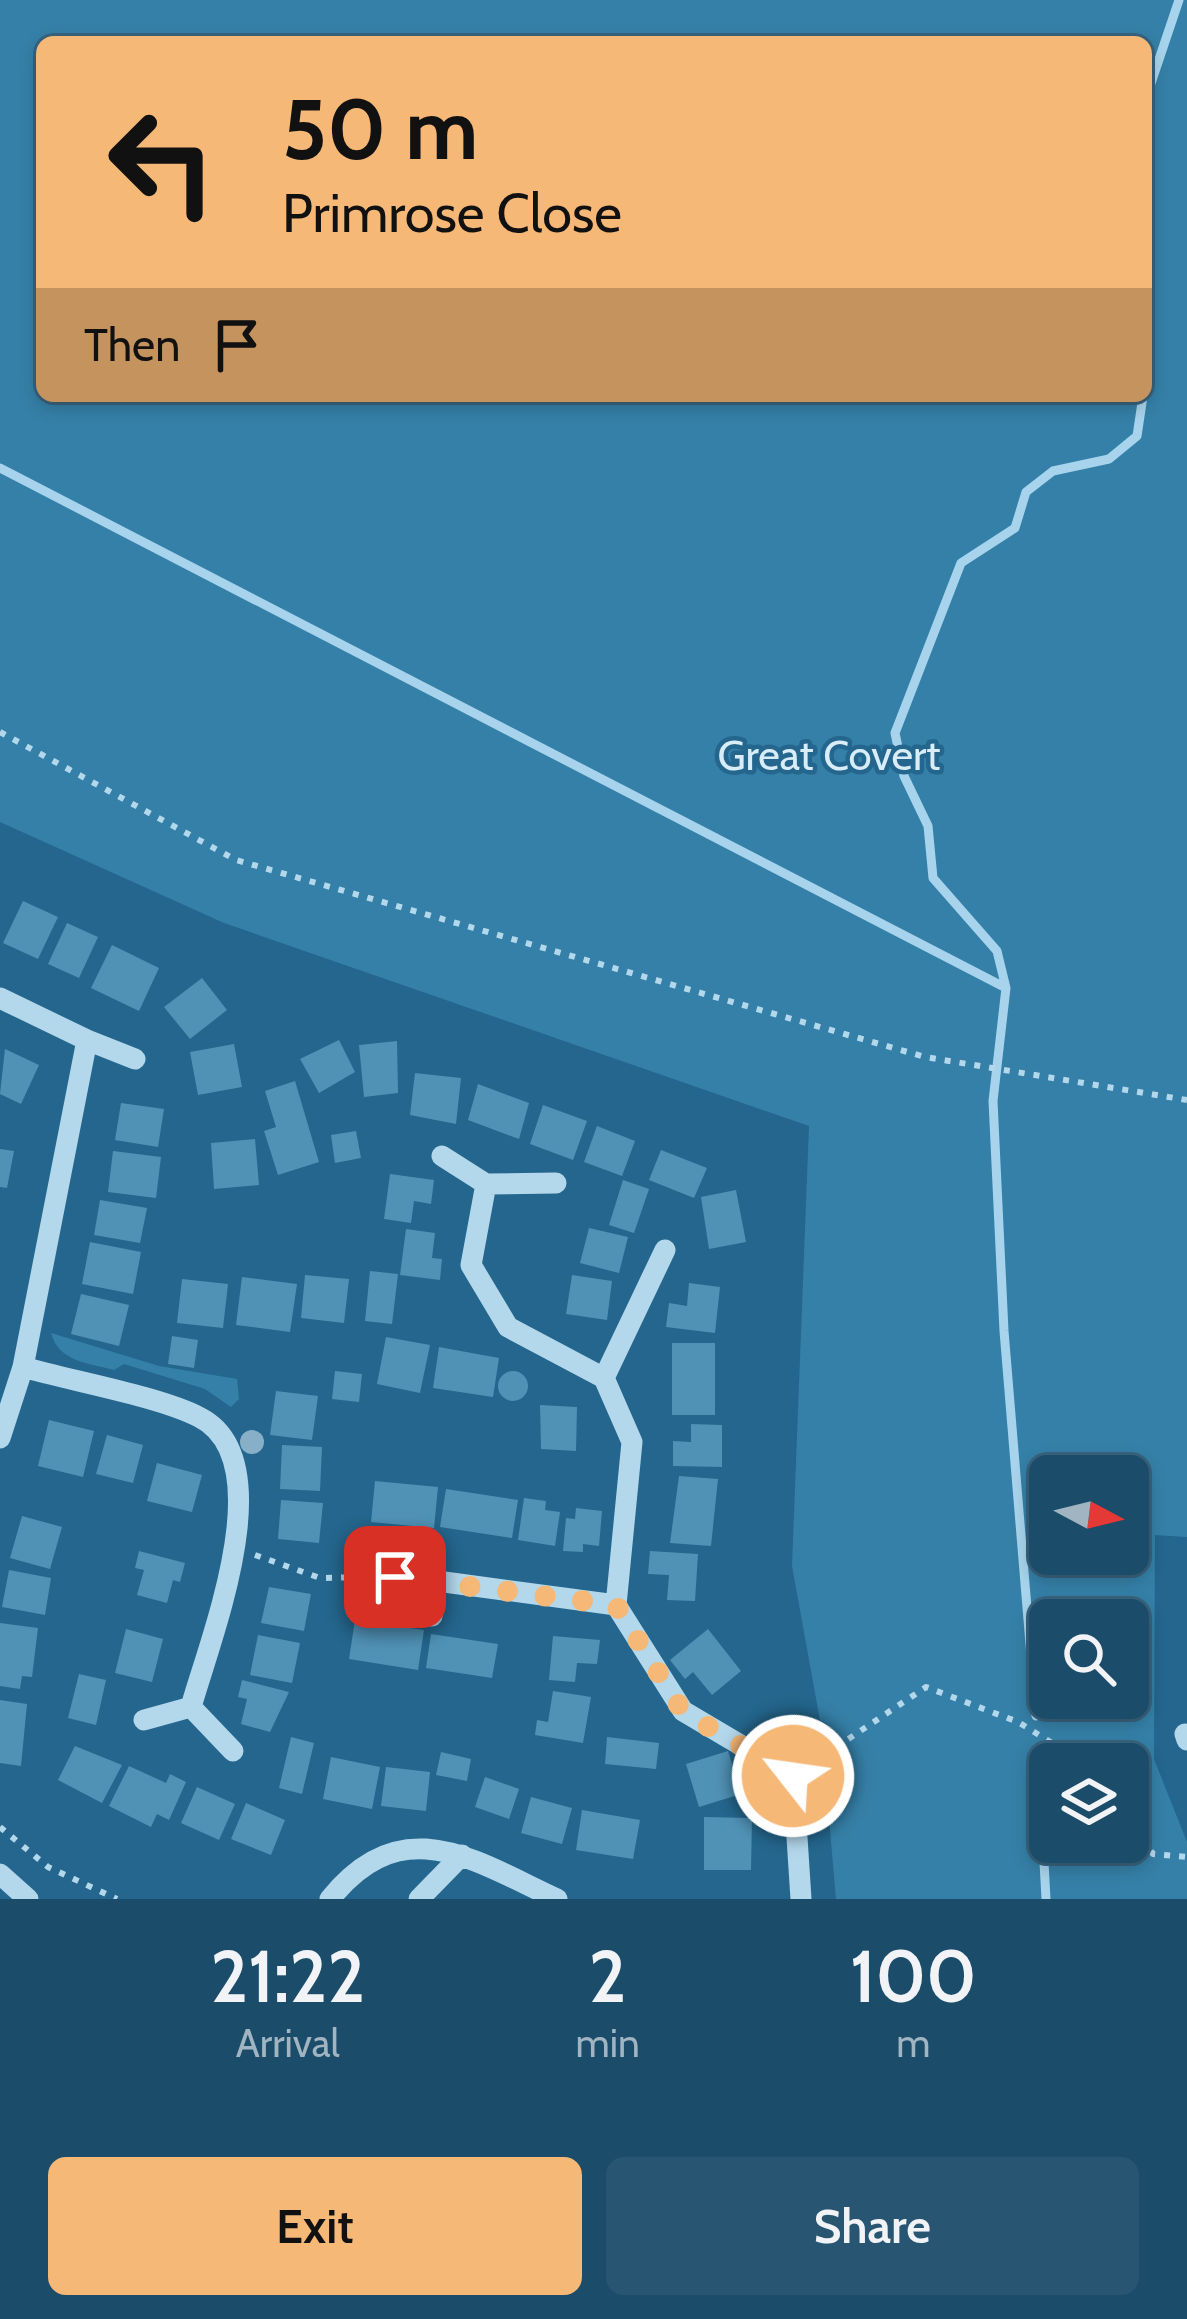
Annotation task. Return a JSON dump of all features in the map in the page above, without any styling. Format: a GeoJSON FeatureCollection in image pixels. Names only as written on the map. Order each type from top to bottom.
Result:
{"type":"FeatureCollection","features":[{"type":"Feature","properties":{"kind":"street"},"geometry":{"type":"LineString","coordinates":[[0,998],[135,1059]]}},
{"type":"Feature","properties":{"kind":"street"},"geometry":{"type":"LineString","coordinates":[[0,1438],[23,1367],[87,1040]]}},
{"type":"Feature","properties":{"kind":"street"},"geometry":{"type":"LineString","coordinates":[[442,1156],[486,1184],[556,1183]]}},
{"type":"Feature","properties":{"kind":"street"},"geometry":{"type":"LineString","coordinates":[[486,1184],[471,1265],[508,1327],[604,1378],[632,1442],[616,1605],[683,1712],[793,1776],[800,1899]]}},
{"type":"Feature","properties":{"kind":"street"},"geometry":{"type":"LineString","coordinates":[[604,1378],[665,1250]]}},
{"type":"Feature","properties":{"kind":"street"},"geometry":{"type":"LineString","coordinates":[[23,1367],[201,1418],[230,1444],[240,1472],[234,1548],[191,1707]]}},
{"type":"Feature","properties":{"kind":"street"},"geometry":{"type":"LineString","coordinates":[[395,1577],[616,1605]]}},
{"type":"Feature","properties":{"kind":"street"},"geometry":{"type":"LineString","coordinates":[[432,1616],[437,1581]]}},
{"type":"Feature","properties":{"kind":"street"},"geometry":{"type":"LineString","coordinates":[[144,1720],[191,1707]]}},
{"type":"Feature","properties":{"kind":"street"},"geometry":{"type":"LineString","coordinates":[[191,1707],[233,1751]]}},
{"type":"Feature","properties":{"kind":"street"},"geometry":{"type":"LineString","coordinates":[[330,1899],[347,1877],[404,1845],[462,1855],[557,1899]]}},
{"type":"Feature","properties":{"kind":"street"},"geometry":{"type":"LineString","coordinates":[[419,1899],[462,1855]]}},
{"type":"Feature","properties":{"kind":"street"},"geometry":{"type":"LineString","coordinates":[[0,1874],[28,1899]]}},
{"type":"Feature","properties":{"kind":"path"},"geometry":{"type":"LineString","coordinates":[[0,732],[236,860],[925,1057],[1187,1100]]}},
{"type":"Feature","properties":{"kind":"path"},"geometry":{"type":"LineString","coordinates":[[234,1548],[320,1578],[395,1577]]}},
{"type":"Feature","properties":{"kind":"path"},"geometry":{"type":"LineString","coordinates":[[793,1776],[926,1687],[1018,1722],[1052,1743]]}},
{"type":"Feature","properties":{"kind":"path"},"geometry":{"type":"LineString","coordinates":[[0,1827],[48,1868],[117,1899]]}},
{"type":"Feature","properties":{"kind":"path"},"geometry":{"type":"LineString","coordinates":[[1149,1847],[1153,1854],[1187,1857]]}},
{"type":"Feature","properties":{"kind":"green space","name":"Great Covert"},"geometry":{"type":"Polygon","coordinates":[[[0,0],[1187,0],[1187,1537],[1155,1535],[1154,1759],[1187,1842],[1187,1899],[836,1899],[821,1726],[792,1566],[809,1126],[224,923],[0,822],[0,0]]]}},
{"type":"Feature","properties":{"kind":"green space"},"geometry":{"type":"Polygon","coordinates":[[[51,1333],[159,1366],[237,1379],[239,1399],[231,1407],[205,1389],[124,1364],[114,1370],[76,1360],[61,1350],[51,1333]]]}},
{"type":"Feature","properties":{"kind":"building"},"geometry":{"type":"Polygon","coordinates":[[[23,901],[58,917],[38,959],[3,943],[23,901]]]}},
{"type":"Feature","properties":{"kind":"building"},"geometry":{"type":"Polygon","coordinates":[[[67,923],[98,937],[79,978],[48,964],[67,923]]]}},
{"type":"Feature","properties":{"kind":"building"},"geometry":{"type":"Polygon","coordinates":[[[112,945],[159,968],[139,1011],[91,988],[112,945]]]}},
{"type":"Feature","properties":{"kind":"building"},"geometry":{"type":"Polygon","coordinates":[[[202,978],[227,1010],[190,1039],[164,1007],[202,978]]]}},
{"type":"Feature","properties":{"kind":"building"},"geometry":{"type":"Polygon","coordinates":[[[339,1040],[355,1072],[319,1093],[300,1059],[339,1040]]]}},
{"type":"Feature","properties":{"kind":"building"},"geometry":{"type":"Polygon","coordinates":[[[397,1041],[398,1093],[364,1097],[359,1045],[397,1041]]]}},
{"type":"Feature","properties":{"kind":"building"},"geometry":{"type":"Polygon","coordinates":[[[234,1044],[242,1087],[198,1095],[190,1052],[234,1044]]]}},
{"type":"Feature","properties":{"kind":"building"},"geometry":{"type":"Polygon","coordinates":[[[5,1049],[39,1065],[21,1104],[0,1094],[5,1049]]]}},
{"type":"Feature","properties":{"kind":"building"},"geometry":{"type":"Polygon","coordinates":[[[415,1073],[461,1078],[456,1124],[410,1115],[415,1073]]]}},
{"type":"Feature","properties":{"kind":"building"},"geometry":{"type":"Polygon","coordinates":[[[295,1081],[319,1162],[278,1175],[264,1131],[276,1127],[265,1091],[295,1081]]]}},
{"type":"Feature","properties":{"kind":"building"},"geometry":{"type":"Polygon","coordinates":[[[478,1084],[529,1103],[519,1139],[468,1120],[478,1084]]]}},
{"type":"Feature","properties":{"kind":"building"},"geometry":{"type":"Polygon","coordinates":[[[121,1103],[164,1109],[158,1147],[115,1140],[121,1103]]]}},
{"type":"Feature","properties":{"kind":"building"},"geometry":{"type":"Polygon","coordinates":[[[543,1105],[587,1121],[573,1160],[530,1144],[543,1105]]]}},
{"type":"Feature","properties":{"kind":"building"},"geometry":{"type":"Polygon","coordinates":[[[597,1126],[635,1141],[622,1176],[584,1162],[597,1126]]]}},
{"type":"Feature","properties":{"kind":"building"},"geometry":{"type":"Polygon","coordinates":[[[356,1131],[361,1158],[335,1163],[331,1135],[356,1131]]]}},
{"type":"Feature","properties":{"kind":"building"},"geometry":{"type":"Polygon","coordinates":[[[255,1139],[259,1185],[214,1189],[211,1143],[255,1139]]]}},
{"type":"Feature","properties":{"kind":"building"},"geometry":{"type":"Polygon","coordinates":[[[0,1149],[14,1151],[7,1188],[0,1187],[0,1149]]]}},
{"type":"Feature","properties":{"kind":"building"},"geometry":{"type":"Polygon","coordinates":[[[661,1150],[707,1168],[694,1198],[649,1180],[661,1150]]]}},
{"type":"Feature","properties":{"kind":"building"},"geometry":{"type":"Polygon","coordinates":[[[113,1151],[161,1157],[156,1198],[108,1192],[113,1151]]]}},
{"type":"Feature","properties":{"kind":"building"},"geometry":{"type":"Polygon","coordinates":[[[390,1174],[434,1180],[431,1204],[414,1201],[411,1223],[384,1219],[390,1174]]]}},
{"type":"Feature","properties":{"kind":"building"},"geometry":{"type":"Polygon","coordinates":[[[623,1180],[649,1189],[634,1233],[609,1225],[623,1180]]]}},
{"type":"Feature","properties":{"kind":"building"},"geometry":{"type":"Polygon","coordinates":[[[736,1190],[746,1242],[709,1249],[701,1197],[736,1190]]]}},
{"type":"Feature","properties":{"kind":"building"},"geometry":{"type":"Polygon","coordinates":[[[100,1200],[147,1208],[140,1243],[94,1235],[100,1200]]]}},
{"type":"Feature","properties":{"kind":"building"},"geometry":{"type":"Polygon","coordinates":[[[589,1228],[628,1237],[619,1273],[580,1263],[589,1228]]]}},
{"type":"Feature","properties":{"kind":"building"},"geometry":{"type":"Polygon","coordinates":[[[406,1229],[435,1233],[432,1258],[442,1259],[440,1280],[400,1275],[406,1229]]]}},
{"type":"Feature","properties":{"kind":"building"},"geometry":{"type":"Polygon","coordinates":[[[90,1242],[141,1252],[133,1294],[82,1284],[90,1242]]]}},
{"type":"Feature","properties":{"kind":"building"},"geometry":{"type":"Polygon","coordinates":[[[370,1271],[398,1274],[392,1324],[365,1321],[370,1271]]]}},
{"type":"Feature","properties":{"kind":"building"},"geometry":{"type":"Polygon","coordinates":[[[305,1275],[349,1279],[344,1323],[301,1318],[305,1275]]]}},
{"type":"Feature","properties":{"kind":"building"},"geometry":{"type":"Polygon","coordinates":[[[572,1275],[612,1281],[607,1320],[566,1314],[572,1275]]]}},
{"type":"Feature","properties":{"kind":"building"},"geometry":{"type":"Polygon","coordinates":[[[242,1277],[297,1284],[290,1332],[236,1325],[242,1277]]]}},
{"type":"Feature","properties":{"kind":"building"},"geometry":{"type":"Polygon","coordinates":[[[182,1279],[228,1284],[223,1328],[177,1323],[182,1279]]]}},
{"type":"Feature","properties":{"kind":"building"},"geometry":{"type":"Polygon","coordinates":[[[689,1283],[720,1287],[715,1333],[666,1327],[669,1303],[687,1306],[689,1283]]]}},
{"type":"Feature","properties":{"kind":"building"},"geometry":{"type":"Polygon","coordinates":[[[81,1294],[129,1305],[119,1346],[71,1334],[81,1294]]]}},
{"type":"Feature","properties":{"kind":"building"},"geometry":{"type":"Polygon","coordinates":[[[172,1336],[198,1340],[194,1368],[168,1364],[172,1336]]]}},
{"type":"Feature","properties":{"kind":"building"},"geometry":{"type":"Polygon","coordinates":[[[386,1337],[430,1345],[420,1393],[377,1384],[386,1337]]]}},
{"type":"Feature","properties":{"kind":"building"},"geometry":{"type":"Polygon","coordinates":[[[672,1343],[715,1343],[715,1415],[672,1415],[672,1343]]]}},
{"type":"Feature","properties":{"kind":"building"},"geometry":{"type":"Polygon","coordinates":[[[439,1347],[499,1358],[493,1397],[433,1388],[439,1347]]]}},
{"type":"Feature","properties":{"kind":"building"},"geometry":{"type":"Polygon","coordinates":[[[335,1371],[362,1374],[359,1402],[332,1399],[335,1371]]]}},
{"type":"Feature","properties":{"kind":"building"},"geometry":{"type":"Polygon","coordinates":[[[513,1371],[524,1375],[528,1386],[524,1397],[513,1401],[502,1397],[498,1386],[502,1375],[513,1371]]]}},
{"type":"Feature","properties":{"kind":"building"},"geometry":{"type":"Polygon","coordinates":[[[276,1391],[318,1396],[312,1440],[270,1435],[276,1391]]]}},
{"type":"Feature","properties":{"kind":"building"},"geometry":{"type":"Polygon","coordinates":[[[540,1405],[577,1407],[576,1451],[541,1449],[540,1405]]]}},
{"type":"Feature","properties":{"kind":"building"},"geometry":{"type":"Polygon","coordinates":[[[49,1420],[94,1431],[83,1477],[38,1466],[49,1420]]]}},
{"type":"Feature","properties":{"kind":"building"},"geometry":{"type":"Polygon","coordinates":[[[691,1424],[722,1425],[722,1467],[673,1466],[673,1441],[691,1442],[691,1424]]]}},
{"type":"Feature","properties":{"kind":"building"},"geometry":{"type":"Polygon","coordinates":[[[107,1435],[143,1445],[133,1483],[96,1474],[107,1435]]]}},
{"type":"Feature","properties":{"kind":"building"},"geometry":{"type":"Polygon","coordinates":[[[282,1445],[322,1447],[320,1491],[280,1489],[282,1445]]]}},
{"type":"Feature","properties":{"kind":"building"},"geometry":{"type":"Polygon","coordinates":[[[157,1463],[202,1475],[192,1512],[147,1501],[157,1463]]]}},
{"type":"Feature","properties":{"kind":"building"},"geometry":{"type":"Polygon","coordinates":[[[679,1476],[718,1479],[711,1546],[670,1543],[679,1476]]]}},
{"type":"Feature","properties":{"kind":"building"},"geometry":{"type":"Polygon","coordinates":[[[375,1481],[438,1487],[434,1528],[371,1522],[375,1481]]]}},
{"type":"Feature","properties":{"kind":"building"},"geometry":{"type":"Polygon","coordinates":[[[446,1489],[518,1500],[512,1538],[440,1527],[446,1489]]]}},
{"type":"Feature","properties":{"kind":"building"},"geometry":{"type":"Polygon","coordinates":[[[524,1498],[546,1501],[545,1510],[560,1512],[555,1546],[518,1540],[524,1498]]]}},
{"type":"Feature","properties":{"kind":"building"},"geometry":{"type":"Polygon","coordinates":[[[281,1500],[323,1503],[319,1543],[278,1539],[281,1500]]]}},
{"type":"Feature","properties":{"kind":"building"},"geometry":{"type":"Polygon","coordinates":[[[576,1508],[602,1511],[599,1546],[583,1544],[583,1552],[563,1551],[566,1518],[575,1519],[576,1508]]]}},
{"type":"Feature","properties":{"kind":"building"},"geometry":{"type":"Polygon","coordinates":[[[22,1516],[62,1527],[50,1569],[10,1558],[22,1516]]]}},
{"type":"Feature","properties":{"kind":"building"},"geometry":{"type":"Polygon","coordinates":[[[139,1551],[185,1563],[180,1582],[173,1580],[167,1603],[137,1595],[144,1570],[135,1568],[139,1551]]]}},
{"type":"Feature","properties":{"kind":"building"},"geometry":{"type":"Polygon","coordinates":[[[650,1551],[698,1554],[695,1601],[667,1600],[669,1575],[648,1574],[650,1551]]]}},
{"type":"Feature","properties":{"kind":"building"},"geometry":{"type":"Polygon","coordinates":[[[9,1570],[51,1578],[45,1615],[2,1607],[9,1570]]]}},
{"type":"Feature","properties":{"kind":"building"},"geometry":{"type":"Polygon","coordinates":[[[269,1587],[311,1594],[304,1631],[261,1623],[269,1587]]]}},
{"type":"Feature","properties":{"kind":"building"},"geometry":{"type":"Polygon","coordinates":[[[355,1620],[424,1630],[418,1670],[349,1659],[355,1620]]]}},
{"type":"Feature","properties":{"kind":"building"},"geometry":{"type":"Polygon","coordinates":[[[0,1623],[38,1628],[32,1677],[22,1676],[20,1689],[0,1686],[0,1623]]]}},
{"type":"Feature","properties":{"kind":"building"},"geometry":{"type":"Polygon","coordinates":[[[126,1629],[163,1639],[152,1682],[115,1673],[126,1629]]]}},
{"type":"Feature","properties":{"kind":"building"},"geometry":{"type":"Polygon","coordinates":[[[708,1629],[741,1671],[712,1695],[693,1672],[685,1679],[670,1660],[708,1629]]]}},
{"type":"Feature","properties":{"kind":"building"},"geometry":{"type":"Polygon","coordinates":[[[431,1634],[498,1644],[492,1678],[426,1668],[431,1634]]]}},
{"type":"Feature","properties":{"kind":"building"},"geometry":{"type":"Polygon","coordinates":[[[258,1635],[300,1643],[292,1683],[250,1675],[258,1635]]]}},
{"type":"Feature","properties":{"kind":"building"},"geometry":{"type":"Polygon","coordinates":[[[553,1636],[600,1640],[597,1664],[577,1663],[575,1682],[549,1680],[553,1636]]]}},
{"type":"Feature","properties":{"kind":"building"},"geometry":{"type":"Polygon","coordinates":[[[79,1674],[106,1680],[96,1725],[68,1718],[79,1674]]]}},
{"type":"Feature","properties":{"kind":"building"},"geometry":{"type":"Polygon","coordinates":[[[242,1680],[289,1692],[270,1732],[241,1724],[247,1699],[238,1697],[242,1680]]]}},
{"type":"Feature","properties":{"kind":"building"},"geometry":{"type":"Polygon","coordinates":[[[553,1691],[591,1697],[583,1743],[535,1735],[537,1720],[548,1722],[553,1691]]]}},
{"type":"Feature","properties":{"kind":"building"},"geometry":{"type":"Polygon","coordinates":[[[0,1700],[27,1704],[21,1766],[0,1763],[0,1700]]]}},
{"type":"Feature","properties":{"kind":"building"},"geometry":{"type":"Polygon","coordinates":[[[291,1737],[314,1743],[302,1794],[279,1788],[291,1737]]]}},
{"type":"Feature","properties":{"kind":"building"},"geometry":{"type":"Polygon","coordinates":[[[607,1737],[659,1743],[656,1769],[605,1764],[607,1737]]]}},
{"type":"Feature","properties":{"kind":"building"},"geometry":{"type":"Polygon","coordinates":[[[75,1746],[122,1765],[102,1803],[58,1780],[75,1746]]]}},
{"type":"Feature","properties":{"kind":"building"},"geometry":{"type":"Polygon","coordinates":[[[728,1751],[741,1794],[699,1807],[686,1764],[728,1751]]]}},
{"type":"Feature","properties":{"kind":"building"},"geometry":{"type":"Polygon","coordinates":[[[441,1752],[471,1759],[467,1781],[436,1775],[441,1752]]]}},
{"type":"Feature","properties":{"kind":"building"},"geometry":{"type":"Polygon","coordinates":[[[331,1757],[380,1767],[372,1809],[323,1799],[331,1757]]]}},
{"type":"Feature","properties":{"kind":"building"},"geometry":{"type":"Polygon","coordinates":[[[129,1766],[166,1783],[170,1774],[186,1782],[169,1820],[157,1814],[151,1827],[109,1806],[129,1766]]]}},
{"type":"Feature","properties":{"kind":"building"},"geometry":{"type":"Polygon","coordinates":[[[386,1767],[430,1772],[426,1811],[381,1806],[386,1767]]]}},
{"type":"Feature","properties":{"kind":"building"},"geometry":{"type":"Polygon","coordinates":[[[485,1777],[519,1789],[509,1819],[475,1807],[485,1777]]]}},
{"type":"Feature","properties":{"kind":"building"},"geometry":{"type":"Polygon","coordinates":[[[197,1787],[235,1804],[219,1840],[181,1823],[197,1787]]]}},
{"type":"Feature","properties":{"kind":"building"},"geometry":{"type":"Polygon","coordinates":[[[531,1797],[572,1808],[562,1844],[521,1833],[531,1797]]]}},
{"type":"Feature","properties":{"kind":"building"},"geometry":{"type":"Polygon","coordinates":[[[246,1803],[285,1820],[271,1855],[231,1839],[246,1803]]]}},
{"type":"Feature","properties":{"kind":"building"},"geometry":{"type":"Polygon","coordinates":[[[582,1810],[640,1820],[633,1859],[576,1850],[582,1810]]]}},
{"type":"Feature","properties":{"kind":"building"},"geometry":{"type":"Polygon","coordinates":[[[704,1817],[752,1818],[751,1870],[704,1870],[704,1817]]]}},
{"type":"Feature","properties":{"kind":"waterway"},"geometry":{"type":"LineString","coordinates":[[1152,80],[1179,0]]}},
{"type":"Feature","properties":{"kind":"waterway"},"geometry":{"type":"LineString","coordinates":[[1029,1632],[1004,1331],[993,1101],[1006,988],[997,951],[933,878],[928,826],[904,776],[895,733],[961,563],[1015,528],[1026,492],[1053,471],[1109,459],[1137,436],[1142,402]]}},
{"type":"Feature","properties":{"kind":"waterway"},"geometry":{"type":"LineString","coordinates":[[0,468],[1006,988]]}},
{"type":"Feature","properties":{"kind":"waterway"},"geometry":{"type":"LineString","coordinates":[[1044,1863],[1046,1899]]}},
{"type":"Feature","properties":{"kind":"route"},"geometry":{"type":"LineString","coordinates":[[395,1577],[616,1605],[683,1712],[793,1776]]}}]}
